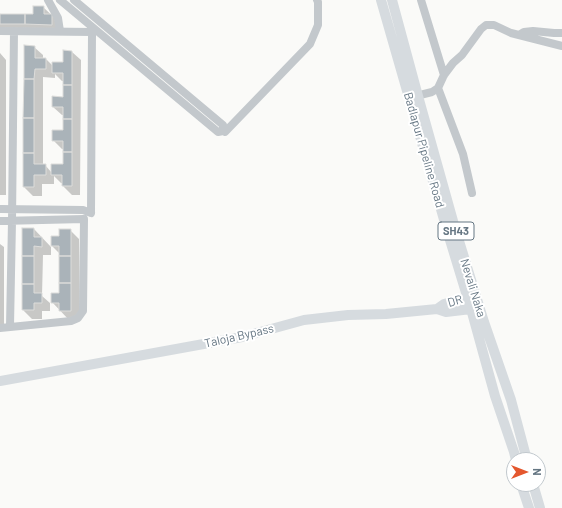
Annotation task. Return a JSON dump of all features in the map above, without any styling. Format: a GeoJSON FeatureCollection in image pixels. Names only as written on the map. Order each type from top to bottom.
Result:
{"type":"FeatureCollection","features":[{"type":"Feature","properties":{"kind":"main road","name":"Badlapur Pipeline Road"},"geometry":{"type":"LineString","coordinates":[[381,0],[414,97],[447,230],[475,308]]}},
{"type":"Feature","properties":{"kind":"main road","name":"SH43"},"geometry":{"type":"LineString","coordinates":[[392,0],[414,97]]}},
{"type":"Feature","properties":{"kind":"main road","name":"DR"},"geometry":{"type":"LineString","coordinates":[[437,309],[444,304],[471,296]]}},
{"type":"Feature","properties":{"kind":"main road","name":"Taloja Bypass"},"geometry":{"type":"LineString","coordinates":[[0,381],[242,337],[304,320],[348,315],[386,314],[437,309],[446,312],[475,308]]}},
{"type":"Feature","properties":{"kind":"main road","name":"Nevali Naka"},"geometry":{"type":"LineString","coordinates":[[475,308],[511,400],[518,452]]}},
{"type":"Feature","properties":{"kind":"main road"},"geometry":{"type":"LineString","coordinates":[[524,492],[529,508]]}},
{"type":"Feature","properties":{"kind":"main road"},"geometry":{"type":"LineString","coordinates":[[535,492],[540,508]]}},
{"type":"Feature","properties":{"kind":"street"},"geometry":{"type":"LineString","coordinates":[[48,0],[58,18],[60,31]]}},
{"type":"Feature","properties":{"kind":"street"},"geometry":{"type":"LineString","coordinates":[[60,0],[218,132],[225,132],[310,44],[318,24],[317,0]]}},
{"type":"Feature","properties":{"kind":"street"},"geometry":{"type":"LineString","coordinates":[[74,0],[223,125],[223,131]]}},
{"type":"Feature","properties":{"kind":"street"},"geometry":{"type":"LineString","coordinates":[[421,0],[444,75]]}},
{"type":"Feature","properties":{"kind":"street"},"geometry":{"type":"LineString","coordinates":[[414,97],[432,92],[438,88],[444,75],[453,63],[462,55],[483,26],[494,25],[511,33],[562,46]]}},
{"type":"Feature","properties":{"kind":"street"},"geometry":{"type":"LineString","coordinates":[[0,31],[92,32],[88,216],[83,312],[78,318],[71,321],[0,328]]}},
{"type":"Feature","properties":{"kind":"street"},"geometry":{"type":"LineString","coordinates":[[10,326],[14,31]]}},
{"type":"Feature","properties":{"kind":"street"},"geometry":{"type":"LineString","coordinates":[[519,35],[524,32],[533,31],[562,33]]}},
{"type":"Feature","properties":{"kind":"street"},"geometry":{"type":"LineString","coordinates":[[438,88],[463,154],[472,193]]}},
{"type":"Feature","properties":{"kind":"street"},"geometry":{"type":"LineString","coordinates":[[0,209],[83,210],[88,216]]}},
{"type":"Feature","properties":{"kind":"street"},"geometry":{"type":"LineString","coordinates":[[0,221],[88,216]]}},
{"type":"Feature","properties":{"kind":"building"},"geometry":{"type":"Polygon","coordinates":[[[33,6],[44,6],[44,14],[52,14],[52,25],[25,24],[25,14],[33,14],[33,6]]]}},
{"type":"Feature","properties":{"kind":"building"},"geometry":{"type":"Polygon","coordinates":[[[0,14],[25,14],[25,24],[0,24],[0,14]]]}},
{"type":"Feature","properties":{"kind":"building"},"geometry":{"type":"Polygon","coordinates":[[[24,45],[35,46],[35,58],[46,58],[46,69],[35,69],[34,79],[24,79],[24,45]]]}},
{"type":"Feature","properties":{"kind":"building"},"geometry":{"type":"Polygon","coordinates":[[[63,50],[72,51],[72,85],[63,85],[63,73],[52,73],[52,62],[63,62],[63,50]]]}},
{"type":"Feature","properties":{"kind":"building"},"geometry":{"type":"Polygon","coordinates":[[[24,79],[34,79],[34,118],[23,118],[24,79]]]}},
{"type":"Feature","properties":{"kind":"building"},"geometry":{"type":"Polygon","coordinates":[[[63,85],[72,85],[72,119],[63,119],[63,107],[52,107],[52,96],[63,97],[63,85]]]}},
{"type":"Feature","properties":{"kind":"building"},"geometry":{"type":"Polygon","coordinates":[[[23,118],[34,118],[34,153],[23,153],[23,118]]]}},
{"type":"Feature","properties":{"kind":"building"},"geometry":{"type":"Polygon","coordinates":[[[63,119],[72,119],[72,152],[63,152],[63,141],[52,141],[52,130],[63,130],[63,119]]]}},
{"type":"Feature","properties":{"kind":"building"},"geometry":{"type":"Polygon","coordinates":[[[63,152],[72,152],[72,186],[62,186],[62,175],[51,175],[51,164],[63,164],[63,152]]]}},
{"type":"Feature","properties":{"kind":"building"},"geometry":{"type":"Polygon","coordinates":[[[23,153],[34,153],[34,164],[46,164],[46,175],[34,175],[34,187],[23,187],[23,153]]]}},
{"type":"Feature","properties":{"kind":"building"},"geometry":{"type":"Polygon","coordinates":[[[22,228],[34,228],[34,237],[42,237],[42,247],[34,246],[34,256],[22,256],[22,228]]]}},
{"type":"Feature","properties":{"kind":"building"},"geometry":{"type":"Polygon","coordinates":[[[59,229],[71,229],[71,256],[59,256],[59,246],[51,246],[51,236],[59,236],[59,229]]]}},
{"type":"Feature","properties":{"kind":"building"},"geometry":{"type":"Polygon","coordinates":[[[22,256],[34,256],[34,284],[22,284],[22,256]]]}},
{"type":"Feature","properties":{"kind":"building"},"geometry":{"type":"Polygon","coordinates":[[[59,256],[71,256],[71,283],[59,283],[59,256]]]}},
{"type":"Feature","properties":{"kind":"building"},"geometry":{"type":"Polygon","coordinates":[[[59,283],[71,283],[71,311],[59,311],[59,303],[51,303],[51,293],[59,293],[59,283]]]}},
{"type":"Feature","properties":{"kind":"building"},"geometry":{"type":"Polygon","coordinates":[[[22,284],[34,284],[34,293],[42,293],[42,303],[34,303],[34,310],[22,310],[22,284]]]}}]}
